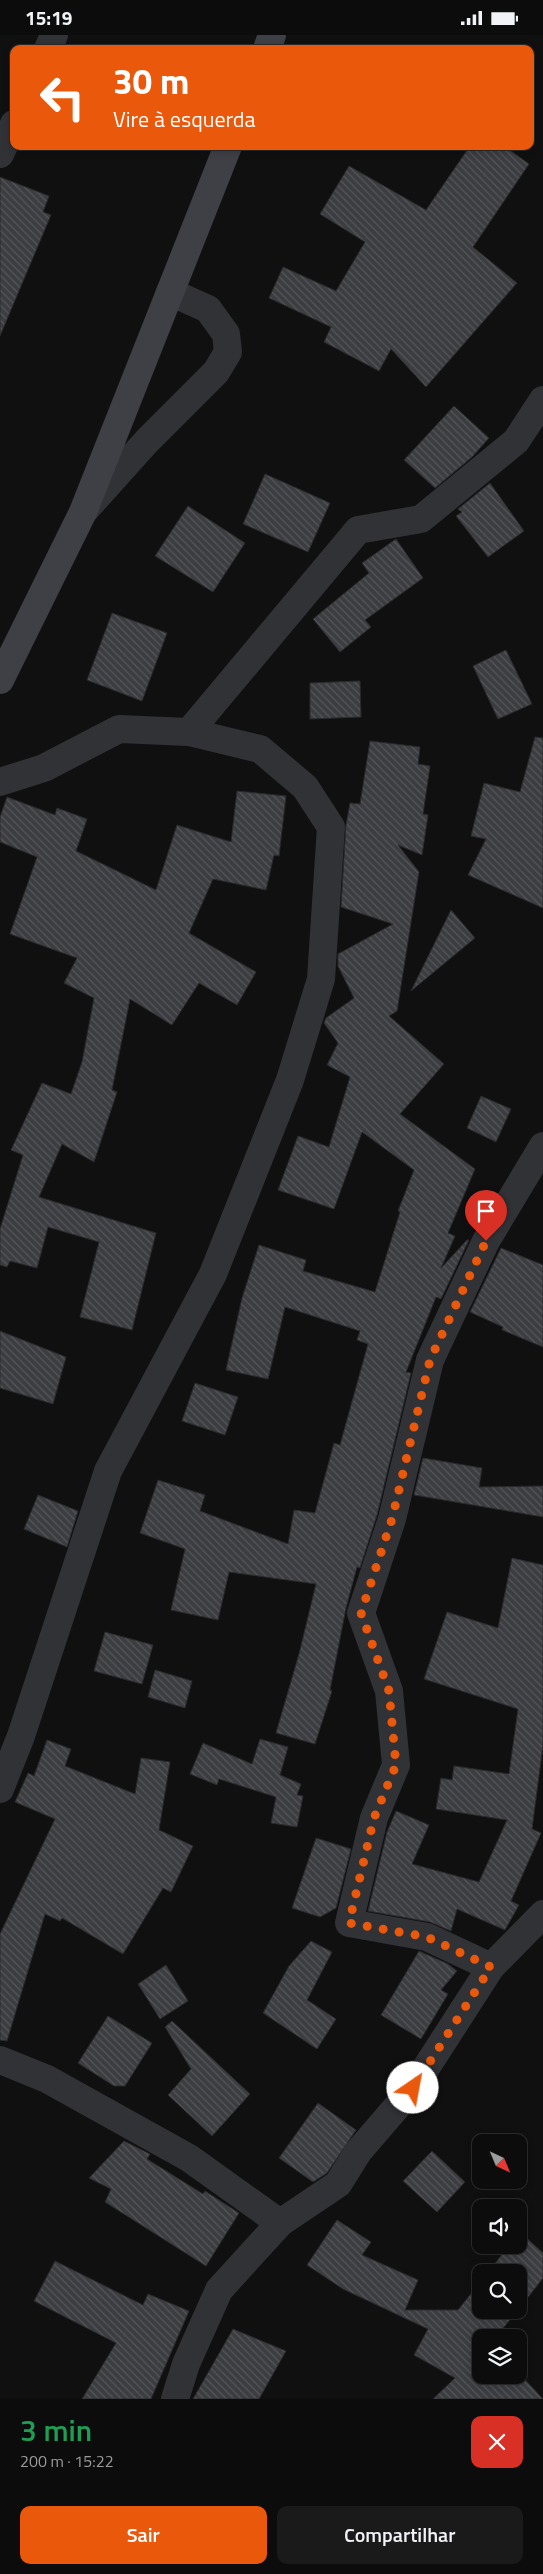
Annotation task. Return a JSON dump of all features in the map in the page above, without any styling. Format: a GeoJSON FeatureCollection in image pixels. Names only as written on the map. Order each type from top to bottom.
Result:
{"type":"FeatureCollection","features":[{"type":"Feature","properties":{"kind":"street"},"geometry":{"type":"LineString","coordinates":[[0,155],[10,133]]}},
{"type":"Feature","properties":{"kind":"street"},"geometry":{"type":"LineString","coordinates":[[0,680],[83,512],[226,150]]}},
{"type":"Feature","properties":{"kind":"street"},"geometry":{"type":"LineString","coordinates":[[83,512],[147,441],[216,372],[228,352],[226,335],[208,309],[170,292]]}},
{"type":"Feature","properties":{"kind":"street"},"geometry":{"type":"LineString","coordinates":[[189,732],[358,530],[421,519],[516,441],[543,400]]}},
{"type":"Feature","properties":{"kind":"street"},"geometry":{"type":"LineString","coordinates":[[0,782],[44,768],[118,729],[189,732],[260,749],[305,787],[331,827],[321,979],[290,1080],[213,1274],[108,1471],[21,1736],[0,1789]]}},
{"type":"Feature","properties":{"kind":"street"},"geometry":{"type":"LineString","coordinates":[[491,1967],[427,1937],[349,1923],[374,1818],[396,1765],[389,1691],[361,1613],[392,1519],[430,1360],[486,1241],[543,1146]]}},
{"type":"Feature","properties":{"kind":"street"},"geometry":{"type":"LineString","coordinates":[[175,2399],[186,2364],[219,2290],[280,2223],[338,2185],[358,2152],[413,2088],[491,1967],[543,1914]]}},
{"type":"Feature","properties":{"kind":"street"},"geometry":{"type":"LineString","coordinates":[[0,2060],[48,2079],[189,2158],[280,2223]]}},
{"type":"Feature","properties":{"kind":"building"},"geometry":{"type":"Polygon","coordinates":[[[467,150],[510,150],[529,164],[473,247],[517,283],[426,387],[391,349],[379,371],[324,342],[331,327],[269,298],[283,267],[336,291],[365,242],[320,214],[349,166],[426,210],[467,150]]]}},
{"type":"Feature","properties":{"kind":"building"},"geometry":{"type":"Polygon","coordinates":[[[0,177],[49,196],[43,212],[51,215],[0,336],[0,177]]]}},
{"type":"Feature","properties":{"kind":"building"},"geometry":{"type":"Polygon","coordinates":[[[454,406],[489,438],[472,457],[435,488],[404,460],[454,406]]]}},
{"type":"Feature","properties":{"kind":"building"},"geometry":{"type":"Polygon","coordinates":[[[265,474],[330,503],[308,552],[243,524],[265,474]]]}},
{"type":"Feature","properties":{"kind":"building"},"geometry":{"type":"Polygon","coordinates":[[[490,483],[524,531],[488,557],[456,516],[462,512],[458,509],[490,483]]]}},
{"type":"Feature","properties":{"kind":"building"},"geometry":{"type":"Polygon","coordinates":[[[188,506],[245,543],[213,592],[155,556],[188,506]]]}},
{"type":"Feature","properties":{"kind":"building"},"geometry":{"type":"Polygon","coordinates":[[[396,539],[423,578],[365,620],[371,627],[340,652],[313,619],[369,573],[362,563],[396,539]]]}},
{"type":"Feature","properties":{"kind":"building"},"geometry":{"type":"Polygon","coordinates":[[[112,613],[167,633],[142,701],[87,680],[112,613]]]}},
{"type":"Feature","properties":{"kind":"building"},"geometry":{"type":"Polygon","coordinates":[[[506,650],[532,704],[498,719],[473,666],[506,650]]]}},
{"type":"Feature","properties":{"kind":"building"},"geometry":{"type":"Polygon","coordinates":[[[360,681],[361,717],[310,719],[310,683],[360,681]]]}},
{"type":"Feature","properties":{"kind":"building"},"geometry":{"type":"Polygon","coordinates":[[[535,737],[543,738],[543,908],[468,875],[486,839],[471,836],[484,783],[520,792],[535,737]]]}},
{"type":"Feature","properties":{"kind":"building"},"geometry":{"type":"Polygon","coordinates":[[[370,741],[420,747],[418,764],[430,766],[423,814],[428,815],[422,855],[398,845],[419,872],[397,1011],[389,1016],[444,1064],[400,1114],[475,1169],[448,1233],[455,1236],[441,1268],[469,1240],[441,1299],[436,1297],[406,1372],[411,1373],[377,1515],[360,1568],[357,1567],[346,1608],[330,1690],[332,1691],[315,1744],[276,1733],[299,1654],[316,1584],[229,1572],[218,1620],[171,1610],[185,1549],[140,1533],[158,1480],[205,1495],[200,1511],[288,1544],[294,1510],[315,1513],[334,1443],[340,1445],[368,1344],[357,1340],[360,1331],[285,1307],[268,1379],[226,1370],[242,1298],[259,1245],[306,1260],[303,1271],[375,1292],[400,1212],[398,1211],[414,1170],[362,1132],[334,1209],[278,1190],[298,1136],[329,1147],[350,1077],[327,1065],[338,1043],[324,1023],[326,1018],[354,998],[338,966],[338,954],[393,924],[341,907],[346,825],[350,803],[360,804],[370,741]]]}},
{"type":"Feature","properties":{"kind":"building"},"geometry":{"type":"Polygon","coordinates":[[[237,791],[286,796],[279,856],[274,855],[266,890],[213,879],[189,933],[256,972],[237,1005],[199,983],[172,1025],[130,999],[112,1090],[117,1092],[94,1162],[62,1144],[39,1197],[156,1233],[132,1330],[80,1317],[99,1242],[48,1227],[37,1268],[10,1261],[7,1267],[0,1265],[0,1229],[23,1155],[11,1150],[42,1083],[71,1094],[82,1062],[94,998],[64,983],[77,958],[10,934],[37,857],[0,842],[0,817],[7,797],[55,815],[57,808],[87,819],[76,851],[156,890],[177,825],[231,842],[237,791]]]}},
{"type":"Feature","properties":{"kind":"building"},"geometry":{"type":"Polygon","coordinates":[[[451,910],[475,938],[411,991],[451,910]]]}},
{"type":"Feature","properties":{"kind":"building"},"geometry":{"type":"Polygon","coordinates":[[[481,1096],[511,1109],[496,1142],[467,1128],[481,1096]]]}},
{"type":"Feature","properties":{"kind":"building"},"geometry":{"type":"Polygon","coordinates":[[[501,1248],[543,1265],[543,1347],[502,1330],[503,1327],[470,1312],[501,1248]]]}},
{"type":"Feature","properties":{"kind":"building"},"geometry":{"type":"Polygon","coordinates":[[[0,1331],[66,1357],[53,1404],[0,1388],[0,1331]]]}},
{"type":"Feature","properties":{"kind":"building"},"geometry":{"type":"Polygon","coordinates":[[[195,1383],[238,1397],[225,1435],[182,1421],[195,1383]]]}},
{"type":"Feature","properties":{"kind":"building"},"geometry":{"type":"Polygon","coordinates":[[[423,1458],[482,1468],[479,1487],[543,1486],[543,1517],[414,1495],[423,1458]]]}},
{"type":"Feature","properties":{"kind":"building"},"geometry":{"type":"Polygon","coordinates":[[[38,1495],[78,1511],[67,1547],[24,1529],[38,1495]]]}},
{"type":"Feature","properties":{"kind":"building"},"geometry":{"type":"Polygon","coordinates":[[[512,1558],[543,1565],[543,1745],[532,1829],[541,1833],[511,1901],[519,1905],[505,1930],[457,1909],[451,1931],[430,1922],[368,1911],[387,1832],[396,1811],[429,1825],[412,1864],[479,1882],[507,1820],[436,1809],[441,1778],[452,1780],[454,1766],[509,1774],[518,1709],[424,1679],[447,1612],[498,1628],[512,1558]]]}},
{"type":"Feature","properties":{"kind":"building"},"geometry":{"type":"Polygon","coordinates":[[[105,1632],[153,1645],[142,1684],[94,1671],[105,1632]]]}},
{"type":"Feature","properties":{"kind":"building"},"geometry":{"type":"Polygon","coordinates":[[[155,1670],[192,1681],[185,1708],[148,1697],[155,1670]]]}},
{"type":"Feature","properties":{"kind":"building"},"geometry":{"type":"Polygon","coordinates":[[[260,1739],[288,1747],[280,1775],[301,1784],[297,1795],[303,1796],[297,1827],[271,1823],[276,1797],[219,1779],[217,1785],[190,1774],[203,1743],[252,1764],[260,1739]]]}},
{"type":"Feature","properties":{"kind":"building"},"geometry":{"type":"Polygon","coordinates":[[[47,1740],[71,1749],[65,1766],[135,1794],[141,1758],[170,1762],[159,1830],[193,1846],[171,1892],[163,1888],[123,1954],[62,1918],[60,1921],[45,1914],[7,2041],[0,2040],[0,1934],[55,1819],[15,1802],[28,1773],[34,1776],[47,1740]]]}},
{"type":"Feature","properties":{"kind":"building"},"geometry":{"type":"Polygon","coordinates":[[[316,1838],[351,1849],[336,1908],[320,1917],[292,1908],[316,1838]]]}},
{"type":"Feature","properties":{"kind":"building"},"geometry":{"type":"Polygon","coordinates":[[[311,1941],[332,1952],[307,2000],[336,2019],[317,2049],[263,2013],[289,1966],[311,1941]]]}},
{"type":"Feature","properties":{"kind":"building"},"geometry":{"type":"Polygon","coordinates":[[[419,1951],[448,1964],[457,1971],[441,1990],[448,1994],[421,2039],[381,2015],[419,1951]]]}},
{"type":"Feature","properties":{"kind":"building"},"geometry":{"type":"Polygon","coordinates":[[[166,1965],[188,2001],[160,2019],[138,1984],[166,1965]]]}},
{"type":"Feature","properties":{"kind":"building"},"geometry":{"type":"Polygon","coordinates":[[[108,2016],[152,2043],[125,2086],[114,2086],[78,2063],[108,2016]]]}},
{"type":"Feature","properties":{"kind":"building"},"geometry":{"type":"Polygon","coordinates":[[[172,2021],[250,2094],[212,2136],[168,2095],[191,2069],[165,2027],[172,2021]]]}},
{"type":"Feature","properties":{"kind":"building"},"geometry":{"type":"Polygon","coordinates":[[[318,2103],[356,2130],[327,2173],[313,2182],[279,2158],[318,2103]]]}},
{"type":"Feature","properties":{"kind":"building"},"geometry":{"type":"Polygon","coordinates":[[[124,2141],[150,2154],[147,2159],[203,2194],[205,2191],[239,2213],[206,2266],[105,2202],[111,2189],[89,2178],[124,2141]]]}},
{"type":"Feature","properties":{"kind":"building"},"geometry":{"type":"Polygon","coordinates":[[[432,2151],[465,2182],[437,2212],[403,2181],[432,2151]]]}},
{"type":"Feature","properties":{"kind":"building"},"geometry":{"type":"Polygon","coordinates":[[[337,2220],[371,2242],[362,2255],[418,2280],[405,2310],[458,2310],[472,2292],[472,2319],[511,2319],[503,2329],[472,2329],[472,2384],[527,2384],[527,2382],[543,2399],[433,2399],[455,2378],[414,2355],[428,2329],[343,2289],[307,2265],[337,2220]]]}},
{"type":"Feature","properties":{"kind":"building"},"geometry":{"type":"Polygon","coordinates":[[[527,2238],[543,2253],[543,2278],[527,2299],[527,2264],[495,2264],[502,2254],[527,2254],[527,2238]]]}},
{"type":"Feature","properties":{"kind":"building"},"geometry":{"type":"Polygon","coordinates":[[[55,2261],[143,2305],[148,2294],[189,2311],[151,2399],[82,2399],[116,2343],[34,2301],[55,2261]]]}},
{"type":"Feature","properties":{"kind":"building"},"geometry":{"type":"Polygon","coordinates":[[[233,2329],[286,2351],[259,2399],[193,2399],[233,2329]]]}},
{"type":"Feature","properties":{"kind":"route"},"geometry":{"type":"LineString","coordinates":[[413,2088],[491,1967],[427,1937],[349,1923],[374,1818],[396,1765],[389,1691],[361,1613],[392,1519],[430,1360],[486,1241]]}}]}
